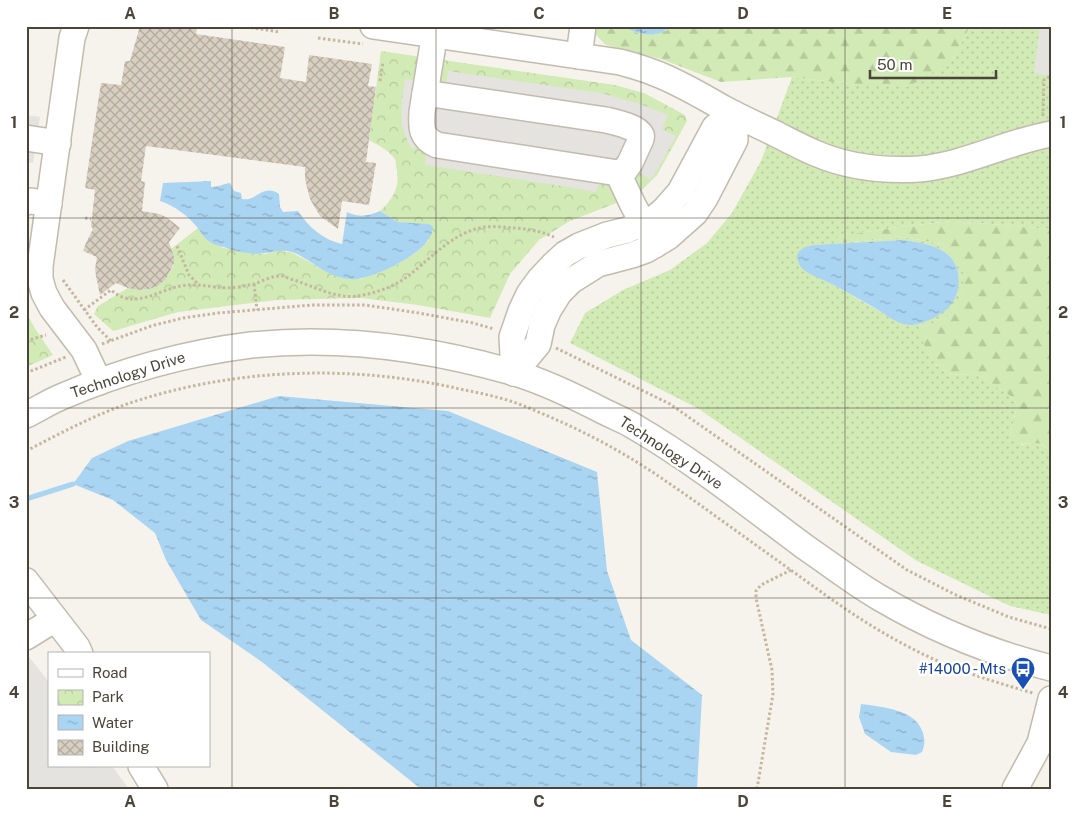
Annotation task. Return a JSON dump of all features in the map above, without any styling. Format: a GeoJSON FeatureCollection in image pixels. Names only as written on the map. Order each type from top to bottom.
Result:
{"type":"FeatureCollection","features":[{"type":"Feature","properties":{"kind":"street"},"geometry":{"type":"LineString","coordinates":[[76,26],[72,38],[58,143],[38,203],[40,279],[44,293],[52,308],[84,350],[100,382]]}},
{"type":"Feature","properties":{"kind":"street"},"geometry":{"type":"LineString","coordinates":[[373,26],[436,31],[620,62],[651,71],[678,83],[734,114],[816,154],[868,167],[893,169],[946,165],[1028,138],[1047,127]]}},
{"type":"Feature","properties":{"kind":"street"},"geometry":{"type":"LineString","coordinates":[[579,56],[583,26]]}},
{"type":"Feature","properties":{"kind":"street"},"geometry":{"type":"LineString","coordinates":[[425,93],[606,120],[637,130],[642,139],[630,164],[625,170],[618,172],[436,145],[430,142],[425,137],[422,125],[425,93],[436,31]]}},
{"type":"Feature","properties":{"kind":"street"},"geometry":{"type":"LineString","coordinates":[[514,373],[512,337],[529,294],[540,278],[565,254],[579,246],[607,235],[627,230],[656,217],[673,202],[680,192],[715,127],[734,114]]}},
{"type":"Feature","properties":{"kind":"street"},"geometry":{"type":"LineString","coordinates":[[514,373],[538,344],[542,326],[549,310],[559,293],[571,282],[598,264],[632,255],[655,245],[668,237],[695,213],[705,198],[735,140],[734,114]]}},
{"type":"Feature","properties":{"kind":"street"},"geometry":{"type":"LineString","coordinates":[[26,138],[58,143]]}},
{"type":"Feature","properties":{"kind":"street"},"geometry":{"type":"LineString","coordinates":[[618,172],[633,205],[655,245]]}},
{"type":"Feature","properties":{"kind":"street","name":"Technology Drive"},"geometry":{"type":"LineString","coordinates":[[26,415],[59,397],[122,374],[186,356],[251,346],[317,342],[384,346],[449,356],[514,373],[576,396],[634,426],[691,463],[828,564],[878,597],[915,617],[990,650],[1051,668]]}},
{"type":"Feature","properties":{"kind":"street"},"geometry":{"type":"LineString","coordinates":[[26,580],[79,652]]}},
{"type":"Feature","properties":{"kind":"street"},"geometry":{"type":"LineString","coordinates":[[26,637],[55,620]]}},
{"type":"Feature","properties":{"kind":"street"},"geometry":{"type":"LineString","coordinates":[[1015,789],[1040,743],[1046,697]]}},
{"type":"Feature","properties":{"kind":"street"},"geometry":{"type":"LineString","coordinates":[[141,768],[155,789]]}},
{"type":"Feature","properties":{"kind":"path"},"geometry":{"type":"LineString","coordinates":[[241,26],[280,32]]}},
{"type":"Feature","properties":{"kind":"path"},"geometry":{"type":"LineString","coordinates":[[380,81],[382,62]]}},
{"type":"Feature","properties":{"kind":"path"},"geometry":{"type":"LineString","coordinates":[[1047,127],[1044,80],[1051,76]]}},
{"type":"Feature","properties":{"kind":"path"},"geometry":{"type":"LineString","coordinates":[[85,218],[91,219]]}},
{"type":"Feature","properties":{"kind":"path"},"geometry":{"type":"LineString","coordinates":[[84,310],[111,290],[117,296],[126,299],[137,299],[154,296],[177,286],[236,288],[273,277],[283,276],[334,295],[360,296],[378,292],[397,284],[460,235],[477,228],[521,229],[543,232],[555,237]]}},
{"type":"Feature","properties":{"kind":"path"},"geometry":{"type":"LineString","coordinates":[[177,246],[189,275],[199,286]]}},
{"type":"Feature","properties":{"kind":"path"},"geometry":{"type":"LineString","coordinates":[[61,277],[97,327],[111,340]]}},
{"type":"Feature","properties":{"kind":"path"},"geometry":{"type":"LineString","coordinates":[[254,284],[257,310]]}},
{"type":"Feature","properties":{"kind":"path"},"geometry":{"type":"LineString","coordinates":[[349,305],[350,297]]}},
{"type":"Feature","properties":{"kind":"path"},"geometry":{"type":"LineString","coordinates":[[26,341],[46,335]]}},
{"type":"Feature","properties":{"kind":"path"},"geometry":{"type":"LineString","coordinates":[[551,348],[556,348],[670,404],[907,570],[956,595],[1009,617],[1051,629]]}},
{"type":"Feature","properties":{"kind":"path"},"geometry":{"type":"LineString","coordinates":[[26,451],[94,417],[152,396],[228,380],[267,375],[305,373],[364,374],[426,381],[484,394],[517,404],[609,445],[646,468],[848,611],[910,648],[985,679],[1046,697]]}},
{"type":"Feature","properties":{"kind":"path"},"geometry":{"type":"LineString","coordinates":[[757,789],[773,694],[772,670],[756,591],[761,585],[791,570]]}},
{"type":"Feature","properties":{"kind":"green space"},"geometry":{"type":"Polygon","coordinates":[[[596,26],[623,26],[640,34],[666,31],[671,26],[970,26],[952,61],[908,87],[859,85],[792,77],[721,82],[661,59],[606,45],[594,33],[596,26]]]}},
{"type":"Feature","properties":{"kind":"green space"},"geometry":{"type":"Polygon","coordinates":[[[970,26],[1051,26],[1051,229],[952,221],[839,236],[837,238],[840,243],[904,237],[942,244],[957,258],[963,272],[963,286],[957,304],[950,316],[922,328],[929,352],[935,364],[947,373],[958,375],[971,374],[982,377],[1012,397],[1017,406],[1010,435],[1022,445],[1038,444],[1045,446],[1051,452],[1051,615],[1010,606],[917,561],[699,409],[570,343],[585,313],[623,290],[670,270],[707,243],[732,213],[761,161],[792,77],[859,85],[952,61],[970,26]],[[904,240],[813,245],[805,271],[816,275],[895,320],[908,325],[920,324],[931,319],[959,278],[958,270],[952,259],[941,250],[927,244],[904,240]]]}},
{"type":"Feature","properties":{"kind":"green space"},"geometry":{"type":"Polygon","coordinates":[[[381,51],[615,85],[644,93],[685,115],[687,121],[657,175],[637,195],[570,221],[539,240],[510,274],[490,318],[418,305],[361,298],[277,300],[178,312],[113,331],[94,314],[98,306],[128,288],[140,290],[152,288],[162,283],[174,264],[171,249],[198,228],[207,240],[224,248],[264,254],[279,251],[291,252],[331,274],[343,278],[361,279],[396,265],[414,254],[429,240],[408,223],[398,222],[380,211],[393,196],[398,179],[395,159],[386,150],[369,140],[381,51]]]}},
{"type":"Feature","properties":{"kind":"green space"},"geometry":{"type":"Polygon","coordinates":[[[952,221],[1051,229],[1051,400],[1048,409],[1051,413],[1051,452],[1047,447],[1038,444],[1015,443],[1010,435],[1017,406],[1012,397],[982,377],[971,374],[958,375],[947,373],[935,364],[920,337],[922,328],[950,316],[957,304],[963,286],[963,272],[956,258],[942,244],[904,237],[840,243],[837,241],[839,236],[952,221]]]}},
{"type":"Feature","properties":{"kind":"green space"},"geometry":{"type":"Polygon","coordinates":[[[26,313],[53,355],[26,367],[26,313]]]}},
{"type":"Feature","properties":{"kind":"shaded area"},"geometry":{"type":"Polygon","coordinates":[[[1040,26],[1051,26],[1051,76],[1034,73],[1040,26]]]}},
{"type":"Feature","properties":{"kind":"shaded area"},"geometry":{"type":"Polygon","coordinates":[[[448,71],[601,93],[640,104],[668,115],[662,129],[676,136],[650,180],[639,172],[600,178],[596,192],[425,165],[427,147],[423,143],[412,149],[402,126],[401,108],[405,79],[446,85],[448,71]]]}},
{"type":"Feature","properties":{"kind":"shaded area"},"geometry":{"type":"Polygon","coordinates":[[[26,115],[40,117],[33,163],[26,162],[26,115]]]}},
{"type":"Feature","properties":{"kind":"shaded area"},"geometry":{"type":"Polygon","coordinates":[[[26,653],[48,681],[48,768],[113,768],[129,789],[26,789],[26,653]]]}},
{"type":"Feature","properties":{"kind":"water"},"geometry":{"type":"Polygon","coordinates":[[[623,26],[671,26],[660,33],[647,34],[635,32],[623,26]]]}},
{"type":"Feature","properties":{"kind":"water"},"geometry":{"type":"Polygon","coordinates":[[[211,181],[211,187],[230,183],[234,191],[241,193],[242,199],[273,191],[279,194],[280,207],[283,212],[298,211],[317,232],[342,244],[347,212],[363,216],[380,211],[398,222],[429,224],[433,227],[431,236],[416,252],[382,272],[357,279],[343,278],[329,273],[289,251],[260,254],[249,253],[214,244],[206,239],[185,215],[171,205],[160,201],[163,183],[211,181]]]}},
{"type":"Feature","properties":{"kind":"water"},"geometry":{"type":"Polygon","coordinates":[[[904,240],[927,244],[941,250],[952,259],[958,275],[959,285],[949,307],[933,318],[914,325],[896,321],[840,288],[809,273],[801,267],[797,257],[801,250],[813,245],[904,240]]]}},
{"type":"Feature","properties":{"kind":"water"},"geometry":{"type":"Polygon","coordinates":[[[279,396],[448,411],[597,472],[607,571],[631,640],[702,695],[697,789],[421,789],[262,662],[201,620],[166,560],[155,533],[113,500],[73,484],[92,458],[128,441],[279,396]]]}},
{"type":"Feature","properties":{"kind":"water"},"geometry":{"type":"Polygon","coordinates":[[[861,704],[897,711],[913,719],[923,733],[924,747],[922,752],[916,755],[891,752],[865,734],[859,717],[861,704]]]}},
{"type":"Feature","properties":{"kind":"building"},"geometry":{"type":"Polygon","coordinates":[[[140,26],[187,26],[197,28],[196,34],[285,47],[280,78],[306,82],[309,55],[372,64],[368,86],[376,87],[366,162],[376,163],[369,205],[342,201],[338,229],[320,216],[310,199],[305,179],[305,167],[146,146],[141,181],[145,182],[142,211],[166,217],[180,228],[169,242],[174,263],[166,279],[158,286],[138,290],[116,283],[100,295],[95,269],[97,257],[83,251],[93,229],[91,226],[95,190],[85,188],[101,83],[121,85],[125,61],[130,61],[140,26]]]}},
{"type":"Feature","properties":{"kind":"waterway"},"geometry":{"type":"LineString","coordinates":[[26,499],[73,484]]}},
{"type":"Feature","properties":{"kind":"place","name":"#14000 - Mts"},"geometry":{"type":"Point","coordinates":[1023,690]}}]}
